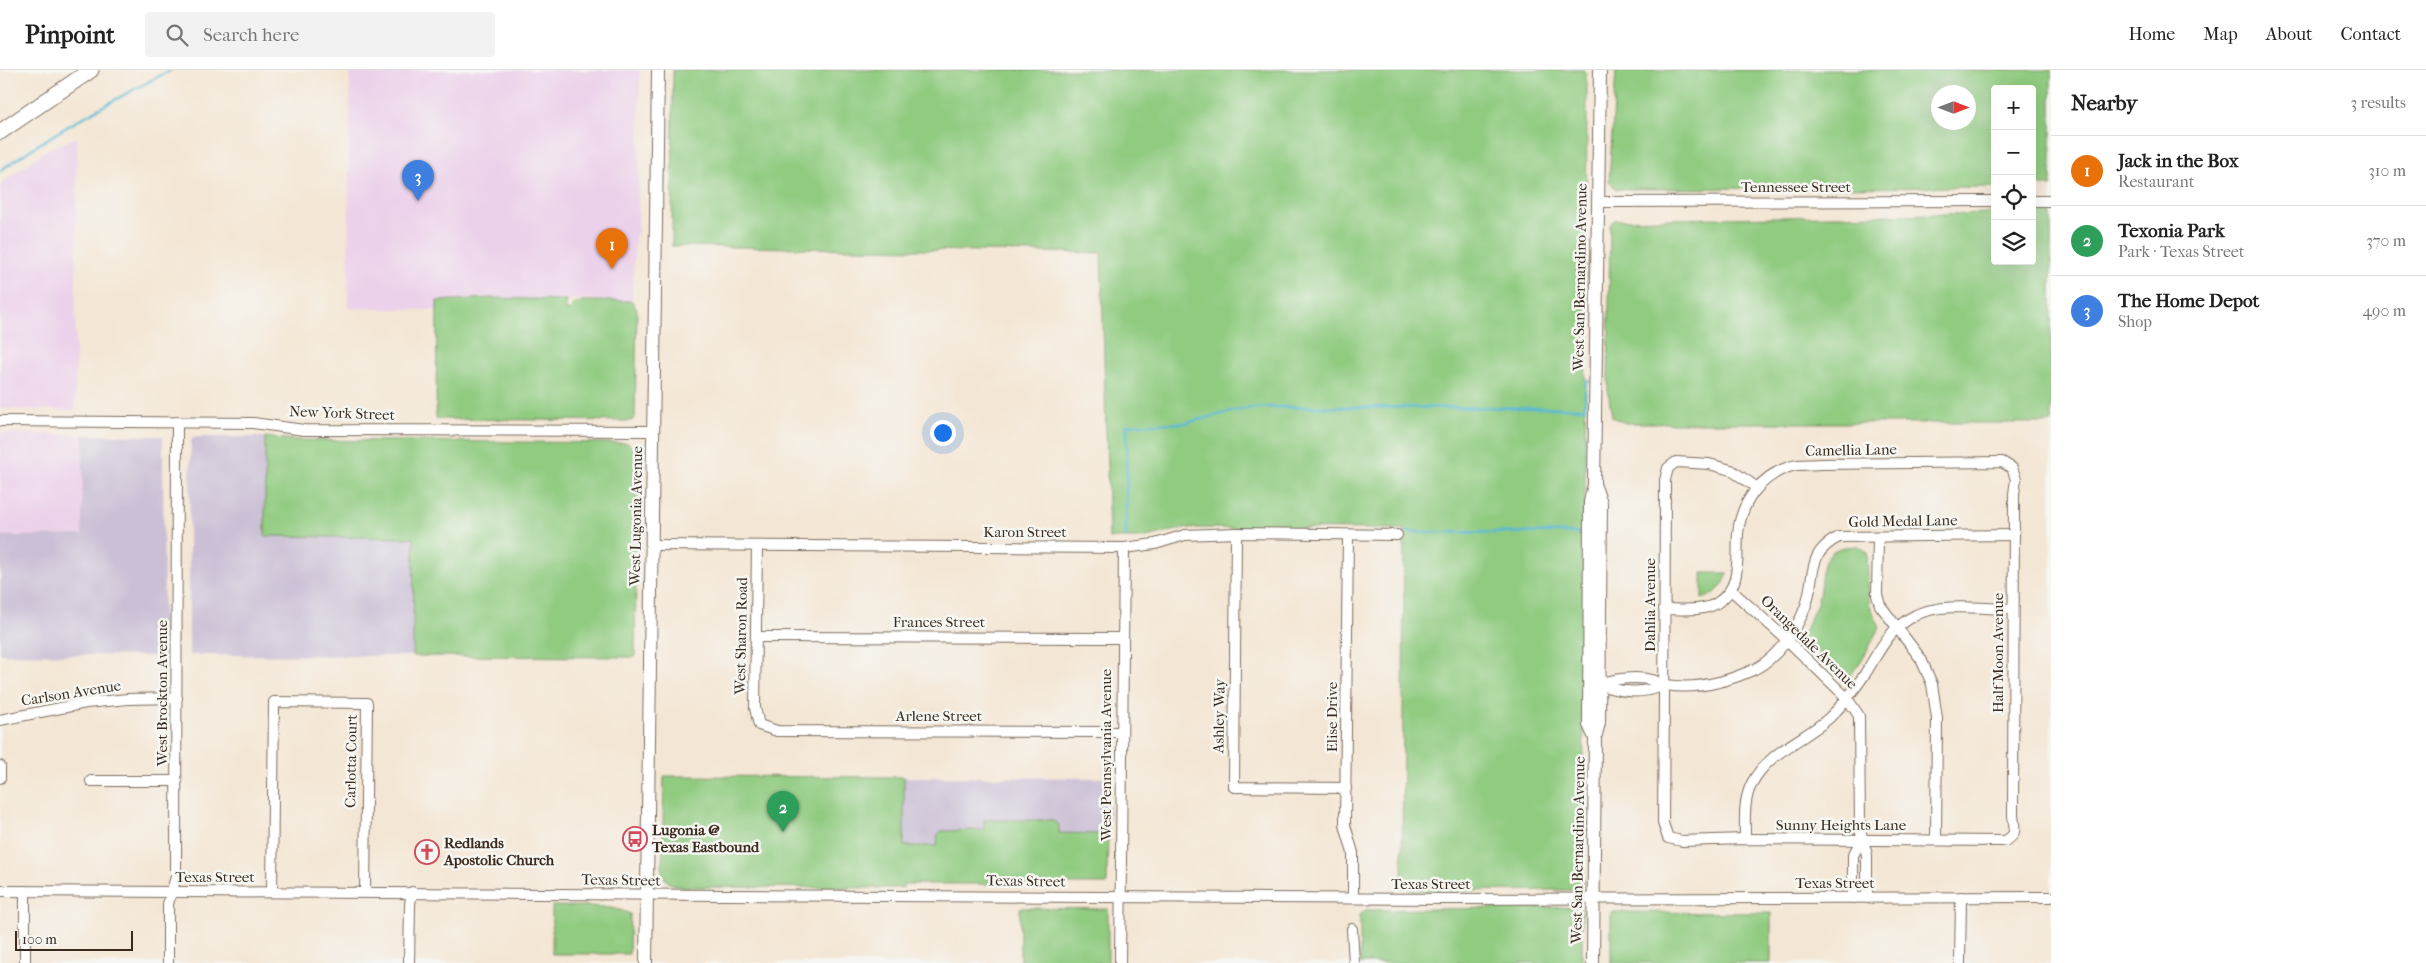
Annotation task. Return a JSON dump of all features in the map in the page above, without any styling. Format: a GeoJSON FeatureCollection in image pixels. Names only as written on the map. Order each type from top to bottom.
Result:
{"type":"FeatureCollection","features":[{"type":"Feature","properties":{"kind":"highway"},"geometry":{"type":"LineString","coordinates":[[0,132],[91,70]]}},
{"type":"Feature","properties":{"kind":"main road","name":"West Lugonia Avenue"},"geometry":{"type":"LineString","coordinates":[[646,963],[658,70]]}},
{"type":"Feature","properties":{"kind":"main road","name":"West San Bernardino Avenue"},"geometry":{"type":"LineString","coordinates":[[1595,738],[1589,724],[1589,598],[1590,502],[1594,484],[1600,70]]}},
{"type":"Feature","properties":{"kind":"main road","name":"West San Bernardino Avenue"},"geometry":{"type":"LineString","coordinates":[[1593,963],[1595,738],[1599,724],[1600,503],[1594,484]]}},
{"type":"Feature","properties":{"kind":"main road"},"geometry":{"type":"LineString","coordinates":[[1589,598],[1593,608],[1593,674],[1599,684]]}},
{"type":"Feature","properties":{"kind":"street","name":"Tennessee Street"},"geometry":{"type":"LineString","coordinates":[[1598,202],[1991,201]]}},
{"type":"Feature","properties":{"kind":"street"},"geometry":{"type":"LineString","coordinates":[[2036,201],[2051,201]]}},
{"type":"Feature","properties":{"kind":"street","name":"New York Street"},"geometry":{"type":"LineString","coordinates":[[0,421],[253,423],[304,430],[653,432]]}},
{"type":"Feature","properties":{"kind":"street","name":"West Brockton Avenue"},"geometry":{"type":"LineString","coordinates":[[168,963],[168,904],[176,877],[177,422]]}},
{"type":"Feature","properties":{"kind":"street","name":"Dahlia Avenue"},"geometry":{"type":"LineString","coordinates":[[1668,838],[1663,823],[1665,480],[1668,468],[1676,462],[1709,464],[1731,470],[1756,488]]}},
{"type":"Feature","properties":{"kind":"street","name":"Camellia Lane"},"geometry":{"type":"LineString","coordinates":[[1731,590],[1738,568],[1738,533],[1747,502],[1756,488],[1773,474],[1793,466],[1819,464],[2002,462],[2012,468]]}},
{"type":"Feature","properties":{"kind":"street","name":"Half Moon Avenue"},"geometry":{"type":"LineString","coordinates":[[2012,468],[2016,479],[2014,494],[2013,609],[2013,816],[2015,830],[2012,837]]}},
{"type":"Feature","properties":{"kind":"street","name":"Karon Street"},"geometry":{"type":"LineString","coordinates":[[652,545],[1124,548],[1155,544],[1185,535],[1236,533],[1348,536],[1397,535]]}},
{"type":"Feature","properties":{"kind":"street","name":"Ashley Way"},"geometry":{"type":"LineString","coordinates":[[1236,533],[1234,787],[1346,788]]}},
{"type":"Feature","properties":{"kind":"street","name":"Gold Medal Lane"},"geometry":{"type":"LineString","coordinates":[[1599,684],[1615,679],[1652,680],[1664,685],[1707,685],[1727,680],[1757,668],[1777,651],[1801,618],[1810,592],[1817,554],[1826,543],[1839,537],[2014,535]]}},
{"type":"Feature","properties":{"kind":"street","name":"Elise Drive"},"geometry":{"type":"LineString","coordinates":[[1348,536],[1345,825],[1354,859],[1353,898]]}},
{"type":"Feature","properties":{"kind":"street"},"geometry":{"type":"LineString","coordinates":[[1878,537],[1877,595],[1880,605],[1921,659],[1932,684],[1937,718],[1936,840]]}},
{"type":"Feature","properties":{"kind":"street","name":"West Sharon Road"},"geometry":{"type":"LineString","coordinates":[[757,546],[755,708],[759,725]]}},
{"type":"Feature","properties":{"kind":"street","name":"West Pennsylvania Avenue"},"geometry":{"type":"LineString","coordinates":[[1120,963],[1124,548]]}},
{"type":"Feature","properties":{"kind":"street"},"geometry":{"type":"LineString","coordinates":[[1664,609],[1701,608],[1716,603],[1731,590]]}},
{"type":"Feature","properties":{"kind":"street","name":"Orangedale Avenue"},"geometry":{"type":"LineString","coordinates":[[1731,590],[1786,639],[1854,706],[1860,724],[1860,829],[1867,856],[1866,898]]}},
{"type":"Feature","properties":{"kind":"street"},"geometry":{"type":"LineString","coordinates":[[1745,839],[1745,805],[1751,785],[1762,767],[1785,747],[1828,718],[1847,698],[1886,638],[1896,627],[1916,614],[1936,608],[2013,609]]}},
{"type":"Feature","properties":{"kind":"street","name":"Frances Street"},"geometry":{"type":"LineString","coordinates":[[756,637],[1122,638]]}},
{"type":"Feature","properties":{"kind":"street","name":"Carlson Avenue"},"geometry":{"type":"LineString","coordinates":[[0,720],[86,703],[128,698],[177,698]]}},
{"type":"Feature","properties":{"kind":"street","name":"Carlotta Court"},"geometry":{"type":"LineString","coordinates":[[272,892],[274,702],[367,703],[365,892]]}},
{"type":"Feature","properties":{"kind":"street","name":"Arlene Street"},"geometry":{"type":"LineString","coordinates":[[759,725],[777,731],[1121,732]]}},
{"type":"Feature","properties":{"kind":"street"},"geometry":{"type":"LineString","coordinates":[[0,766],[0,778]]}},
{"type":"Feature","properties":{"kind":"street"},"geometry":{"type":"LineString","coordinates":[[91,781],[177,781]]}},
{"type":"Feature","properties":{"kind":"street","name":"Sunny Heights Lane"},"geometry":{"type":"LineString","coordinates":[[1668,838],[1682,841],[1745,839],[2005,841],[2012,837]]}},
{"type":"Feature","properties":{"kind":"street","name":"Orangedale Avenue"},"geometry":{"type":"LineString","coordinates":[[1853,898],[1853,855],[1862,840]]}},
{"type":"Feature","properties":{"kind":"street","name":"Texas Street"},"geometry":{"type":"LineString","coordinates":[[0,891],[1353,898],[2051,897]]}},
{"type":"Feature","properties":{"kind":"street"},"geometry":{"type":"LineString","coordinates":[[24,891],[25,963]]}},
{"type":"Feature","properties":{"kind":"street"},"geometry":{"type":"LineString","coordinates":[[409,963],[412,892]]}},
{"type":"Feature","properties":{"kind":"street"},"geometry":{"type":"LineString","coordinates":[[1960,897],[1960,963]]}},
{"type":"Feature","properties":{"kind":"street"},"geometry":{"type":"LineString","coordinates":[[1352,929],[1354,963]]}},
{"type":"Feature","properties":{"kind":"shaded area"},"geometry":{"type":"Polygon","coordinates":[[[350,70],[640,70],[638,232],[635,236],[632,301],[491,298],[437,301],[437,310],[348,308],[350,70]]]}},
{"type":"Feature","properties":{"kind":"shaded area"},"geometry":{"type":"Polygon","coordinates":[[[77,137],[75,410],[0,409],[0,185],[45,151],[77,137]]]}},
{"type":"Feature","properties":{"kind":"shaded area"},"geometry":{"type":"Polygon","coordinates":[[[0,433],[83,435],[82,535],[0,536],[0,433]]]}},
{"type":"Feature","properties":{"kind":"shaded area"},"geometry":{"type":"Polygon","coordinates":[[[83,435],[163,436],[164,656],[0,654],[0,536],[82,535],[83,435]]]}},
{"type":"Feature","properties":{"kind":"shaded area"},"geometry":{"type":"Polygon","coordinates":[[[194,437],[265,437],[266,536],[414,538],[413,656],[189,655],[191,440],[194,437]]]}},
{"type":"Feature","properties":{"kind":"shaded area"},"geometry":{"type":"Polygon","coordinates":[[[904,777],[1110,778],[1109,834],[1059,833],[984,820],[984,830],[941,831],[938,835],[938,846],[904,846],[904,777]]]}},
{"type":"Feature","properties":{"kind":"green space"},"geometry":{"type":"Polygon","coordinates":[[[673,70],[1585,70],[1587,85],[1583,885],[1576,890],[1413,891],[1402,886],[1404,529],[1185,528],[1142,538],[1109,538],[1101,253],[672,246],[673,70]]]}},
{"type":"Feature","properties":{"kind":"green space"},"geometry":{"type":"Polygon","coordinates":[[[1616,70],[2051,70],[2051,186],[2036,186],[2036,85],[1991,85],[1991,187],[1616,189],[1609,181],[1616,70]]]}},
{"type":"Feature","properties":{"kind":"green space"},"geometry":{"type":"Polygon","coordinates":[[[2036,212],[2051,212],[2051,423],[1625,423],[1612,417],[1608,390],[1610,225],[1614,220],[1991,213],[1991,265],[2036,265],[2036,212]]]}},
{"type":"Feature","properties":{"kind":"green space"},"geometry":{"type":"Polygon","coordinates":[[[491,298],[566,300],[566,310],[571,310],[574,303],[581,301],[632,301],[637,310],[635,418],[631,421],[436,419],[437,301],[491,298]]]}},
{"type":"Feature","properties":{"kind":"green space"},"geometry":{"type":"Polygon","coordinates":[[[265,437],[295,440],[628,443],[634,449],[637,493],[635,657],[413,656],[414,538],[265,536],[265,437]]]}},
{"type":"Feature","properties":{"kind":"green space"},"geometry":{"type":"Polygon","coordinates":[[[1858,546],[1867,553],[1869,603],[1880,628],[1861,661],[1847,680],[1804,640],[1804,636],[1818,600],[1822,571],[1829,555],[1839,548],[1858,546]]]}},
{"type":"Feature","properties":{"kind":"green space"},"geometry":{"type":"Polygon","coordinates":[[[1702,573],[1728,573],[1719,589],[1702,599],[1702,573]]]}},
{"type":"Feature","properties":{"kind":"green space"},"geometry":{"type":"Polygon","coordinates":[[[664,776],[904,777],[904,846],[937,846],[938,834],[941,831],[984,830],[984,820],[1052,820],[1059,825],[1059,833],[1108,834],[1107,884],[903,884],[903,888],[683,887],[669,883],[662,875],[664,776]]]}},
{"type":"Feature","properties":{"kind":"green space"},"geometry":{"type":"Polygon","coordinates":[[[552,906],[612,908],[630,914],[629,954],[552,954],[552,906]]]}},
{"type":"Feature","properties":{"kind":"green space"},"geometry":{"type":"Polygon","coordinates":[[[1578,907],[1582,912],[1582,963],[1360,963],[1360,915],[1365,910],[1578,907]]]}},
{"type":"Feature","properties":{"kind":"green space"},"geometry":{"type":"Polygon","coordinates":[[[1020,908],[1108,909],[1108,963],[1020,963],[1020,908]]]}},
{"type":"Feature","properties":{"kind":"green space"},"geometry":{"type":"Polygon","coordinates":[[[1611,912],[1771,913],[1771,963],[1611,963],[1611,912]]]}},
{"type":"Feature","properties":{"kind":"waterway"},"geometry":{"type":"LineString","coordinates":[[0,171],[62,130],[171,70]]}},
{"type":"Feature","properties":{"kind":"waterway"},"geometry":{"type":"LineString","coordinates":[[1126,537],[1127,425],[1185,423],[1243,409],[1267,407],[1585,408],[1586,381],[1590,381]]}},
{"type":"Feature","properties":{"kind":"waterway"},"geometry":{"type":"LineString","coordinates":[[1407,532],[1579,533],[1584,530]]}},
{"type":"Feature","properties":{"kind":"place","name":"The Home Depot"},"geometry":{"type":"Point","coordinates":[418,201]}},
{"type":"Feature","properties":{"kind":"place","name":"Jack in the Box"},"geometry":{"type":"Point","coordinates":[612,269]}},
{"type":"Feature","properties":{"kind":"place","name":"Texonia Park"},"geometry":{"type":"Point","coordinates":[783,832]}},
{"type":"Feature","properties":{"kind":"place","name":"Lugonia @ Texas Eastbound"},"geometry":{"type":"Point","coordinates":[635,839]}},
{"type":"Feature","properties":{"kind":"place","name":"Redlands Apostolic Church"},"geometry":{"type":"Point","coordinates":[427,852]}}]}
